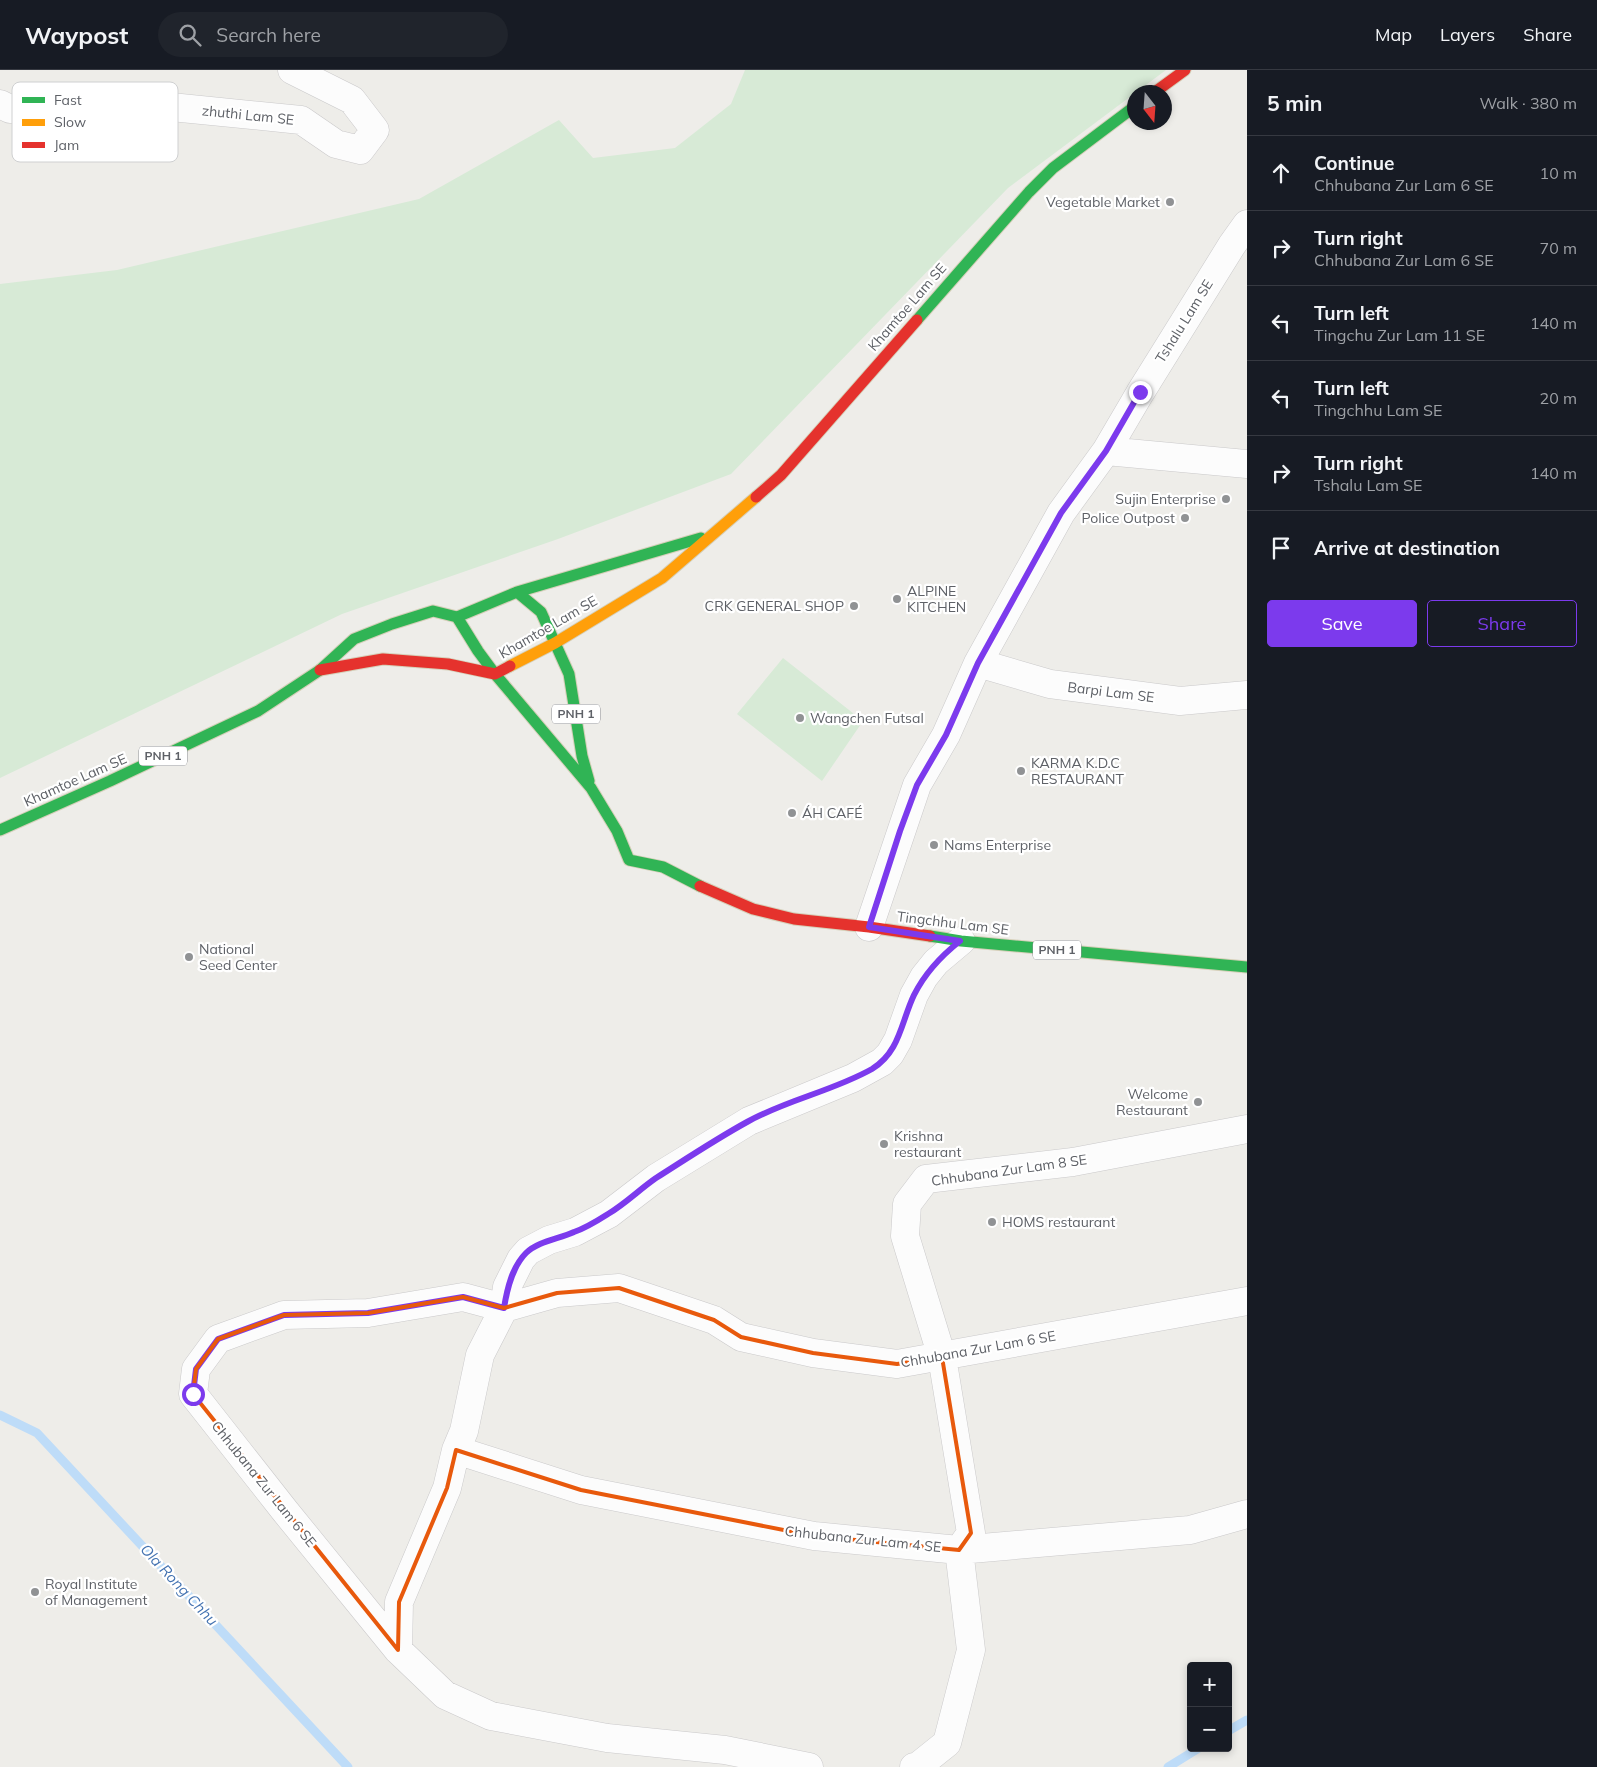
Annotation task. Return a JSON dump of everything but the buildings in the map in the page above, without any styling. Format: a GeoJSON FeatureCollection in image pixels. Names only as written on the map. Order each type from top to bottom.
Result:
{"type":"FeatureCollection","features":[{"type":"Feature","properties":{"kind":"main road"},"geometry":{"type":"LineString","coordinates":[[1165,85],[1185,70]]}},
{"type":"Feature","properties":{"kind":"main road","name":"Khamtoe Lam SE"},"geometry":{"type":"LineString","coordinates":[[320,670],[390,659],[418,663],[448,664],[495,674],[555,643],[662,578],[781,474],[895,343],[1047,174],[1082,145],[1127,112]]}},
{"type":"Feature","properties":{"kind":"main road","name":"Khamtoe Lam SE"},"geometry":{"type":"LineString","coordinates":[[0,830],[110,781],[258,711],[320,670],[354,639],[432,611],[457,617],[517,592],[710,536]]}},
{"type":"Feature","properties":{"kind":"main road","name":"PNH 1"},"geometry":{"type":"LineString","coordinates":[[517,592],[541,612],[569,674],[582,756],[591,788]]}},
{"type":"Feature","properties":{"kind":"main road"},"geometry":{"type":"LineString","coordinates":[[457,617],[495,674]]}},
{"type":"Feature","properties":{"kind":"main road","name":"PNH 1"},"geometry":{"type":"LineString","coordinates":[[495,674],[591,788]]}},
{"type":"Feature","properties":{"kind":"main road","name":"Tingchhu Lam SE"},"geometry":{"type":"LineString","coordinates":[[591,788],[617,831],[629,860],[662,867],[686,881],[753,909],[794,918],[960,941],[1247,967]]}},
{"type":"Feature","properties":{"kind":"street","name":"zhuthi Lam SE"},"geometry":{"type":"LineString","coordinates":[[178,108],[301,120],[336,144],[360,150],[375,130],[352,100],[292,70]]}},
{"type":"Feature","properties":{"kind":"street","name":"zhuthi Lam SE"},"geometry":{"type":"LineString","coordinates":[[0,104],[12,109]]}},
{"type":"Feature","properties":{"kind":"street","name":"Tshalu Lam SE"},"geometry":{"type":"LineString","coordinates":[[869,927],[917,785],[946,735],[978,663],[1061,513],[1106,451],[1150,376],[1247,224]]}},
{"type":"Feature","properties":{"kind":"street"},"geometry":{"type":"LineString","coordinates":[[1106,451],[1247,464]]}},
{"type":"Feature","properties":{"kind":"street","name":"Barpi Lam SE"},"geometry":{"type":"LineString","coordinates":[[978,663],[1050,684],[1180,701],[1247,695]]}},
{"type":"Feature","properties":{"kind":"street"},"geometry":{"type":"LineString","coordinates":[[398,1650],[399,1602],[447,1488],[456,1450],[464,1431],[480,1356],[504,1308],[507,1287],[521,1259],[528,1251],[549,1240],[575,1232],[609,1214],[656,1178],[749,1121],[853,1078],[882,1062],[890,1054],[898,1040],[914,995],[924,977],[936,962],[960,941]]}},
{"type":"Feature","properties":{"kind":"street","name":"Chhubana Zur Lam 8 SE"},"geometry":{"type":"LineString","coordinates":[[959,1550],[971,1533],[942,1357],[905,1236],[907,1204],[926,1179],[1073,1162],[1247,1129]]}},
{"type":"Feature","properties":{"kind":"street","name":"Chhubana Zur Lam 6 SE"},"geometry":{"type":"LineString","coordinates":[[809,1767],[724,1750],[607,1738],[491,1716],[445,1695],[398,1650],[285,1512],[193,1394],[196,1369],[218,1339],[284,1315],[368,1313],[463,1297],[504,1308],[556,1293],[619,1288],[714,1320],[741,1337],[813,1353],[897,1364],[1247,1301]]}},
{"type":"Feature","properties":{"kind":"street","name":"Chhubana Zur Lam 4 SE"},"geometry":{"type":"LineString","coordinates":[[456,1450],[581,1490],[746,1523],[814,1536],[959,1550],[1190,1530],[1247,1514]]}},
{"type":"Feature","properties":{"kind":"street"},"geometry":{"type":"LineString","coordinates":[[914,1767],[917,1767],[947,1743],[971,1650],[959,1550]]}},
{"type":"Feature","properties":{"kind":"highlighted area"},"geometry":{"type":"Polygon","coordinates":[[[619,1288],[714,1320],[741,1337],[813,1353],[897,1364],[942,1357],[971,1533],[959,1550],[814,1536],[581,1490],[456,1450],[447,1488],[399,1602],[398,1650],[193,1394],[196,1369],[218,1339],[284,1315],[368,1313],[463,1297],[504,1308],[557,1293],[619,1288]]]}},
{"type":"Feature","properties":{"kind":"green space"},"geometry":{"type":"Polygon","coordinates":[[[745,70],[1166,70],[1146,85],[1127,85],[1127,99],[1008,188],[731,474],[558,539],[342,614],[0,778],[0,284],[117,270],[419,199],[559,120],[593,158],[675,148],[731,104],[745,70]]]}},
{"type":"Feature","properties":{"kind":"green space","name":"Wangchen Futsal"},"geometry":{"type":"Polygon","coordinates":[[[783,658],[863,721],[822,781],[737,714],[783,658]]]}},
{"type":"Feature","properties":{"kind":"waterway","name":"Ola Rong Chhu"},"geometry":{"type":"LineString","coordinates":[[0,1415],[37,1433],[348,1767]]}},
{"type":"Feature","properties":{"kind":"waterway","name":"Ola Rong Chhu"},"geometry":{"type":"LineString","coordinates":[[1232,1729],[1247,1720]]}},
{"type":"Feature","properties":{"kind":"waterway","name":"Ola Rong Chhu"},"geometry":{"type":"LineString","coordinates":[[1168,1767],[1192,1752]]}},
{"type":"Feature","properties":{"kind":"traffic: fast"},"geometry":{"type":"LineString","coordinates":[[917,320],[1029,192],[1053,168],[1127,112]]}},
{"type":"Feature","properties":{"kind":"traffic: fast"},"geometry":{"type":"LineString","coordinates":[[457,617],[517,592],[701,538]]}},
{"type":"Feature","properties":{"kind":"traffic: fast"},"geometry":{"type":"LineString","coordinates":[[517,592],[541,612],[569,674],[582,756],[589,781]]}},
{"type":"Feature","properties":{"kind":"traffic: fast"},"geometry":{"type":"LineString","coordinates":[[0,830],[110,781],[258,711],[320,670],[354,639],[433,611],[457,617]]}},
{"type":"Feature","properties":{"kind":"traffic: fast"},"geometry":{"type":"LineString","coordinates":[[457,617],[495,674],[591,788],[617,831],[629,860],[663,867],[700,886]]}},
{"type":"Feature","properties":{"kind":"traffic: fast"},"geometry":{"type":"LineString","coordinates":[[930,936],[961,941],[1247,967]]}},
{"type":"Feature","properties":{"kind":"traffic: slow"},"geometry":{"type":"LineString","coordinates":[[510,666],[555,643],[662,578],[756,497]]}},
{"type":"Feature","properties":{"kind":"traffic: jam"},"geometry":{"type":"LineString","coordinates":[[1165,85],[1185,70]]}},
{"type":"Feature","properties":{"kind":"traffic: jam"},"geometry":{"type":"LineString","coordinates":[[756,497],[781,475],[917,320]]}},
{"type":"Feature","properties":{"kind":"traffic: jam"},"geometry":{"type":"LineString","coordinates":[[320,670],[383,659],[448,664],[495,674],[510,666]]}},
{"type":"Feature","properties":{"kind":"traffic: jam"},"geometry":{"type":"LineString","coordinates":[[700,886],[753,909],[794,919],[930,936]]}},
{"type":"Feature","properties":{"kind":"place","name":"Vegetable Market"},"geometry":{"type":"Point","coordinates":[1170,202]}},
{"type":"Feature","properties":{"kind":"place","name":"Sujin Enterprise"},"geometry":{"type":"Point","coordinates":[1226,499]}},
{"type":"Feature","properties":{"kind":"place","name":"Police Outpost"},"geometry":{"type":"Point","coordinates":[1185,518]}},
{"type":"Feature","properties":{"kind":"place","name":"ALPINE KITCHEN"},"geometry":{"type":"Point","coordinates":[897,599]}},
{"type":"Feature","properties":{"kind":"place","name":"CRK GENERAL SHOP"},"geometry":{"type":"Point","coordinates":[854,606]}},
{"type":"Feature","properties":{"kind":"place","name":"Wangchen Futsal"},"geometry":{"type":"Point","coordinates":[800,718]}},
{"type":"Feature","properties":{"kind":"place","name":"KARMA K.D.C RESTAURANT"},"geometry":{"type":"Point","coordinates":[1021,771]}},
{"type":"Feature","properties":{"kind":"place","name":"ÁH CAFÉ"},"geometry":{"type":"Point","coordinates":[792,813]}},
{"type":"Feature","properties":{"kind":"place","name":"Nams Enterprise"},"geometry":{"type":"Point","coordinates":[934,845]}},
{"type":"Feature","properties":{"kind":"place","name":"National Seed Center"},"geometry":{"type":"Point","coordinates":[189,957]}},
{"type":"Feature","properties":{"kind":"place","name":"Welcome Restaurant"},"geometry":{"type":"Point","coordinates":[1198,1102]}},
{"type":"Feature","properties":{"kind":"place","name":"Krishna restaurant"},"geometry":{"type":"Point","coordinates":[884,1144]}},
{"type":"Feature","properties":{"kind":"place","name":"HOMS restaurant"},"geometry":{"type":"Point","coordinates":[992,1222]}},
{"type":"Feature","properties":{"kind":"place","name":"Royal Institute of Management"},"geometry":{"type":"Point","coordinates":[35,1592]}},
{"type":"Feature","properties":{"kind":"route"},"geometry":{"type":"LineString","coordinates":[[193,1394],[196,1369],[218,1339],[284,1315],[368,1313],[463,1297],[504,1308],[507,1287],[521,1259],[528,1251],[549,1240],[575,1232],[609,1214],[656,1178],[749,1121],[853,1078],[882,1062],[890,1054],[898,1040],[914,995],[924,977],[936,962],[960,941],[869,927],[917,785],[946,735],[978,663],[1061,513],[1106,451],[1140,392]]}}]}
